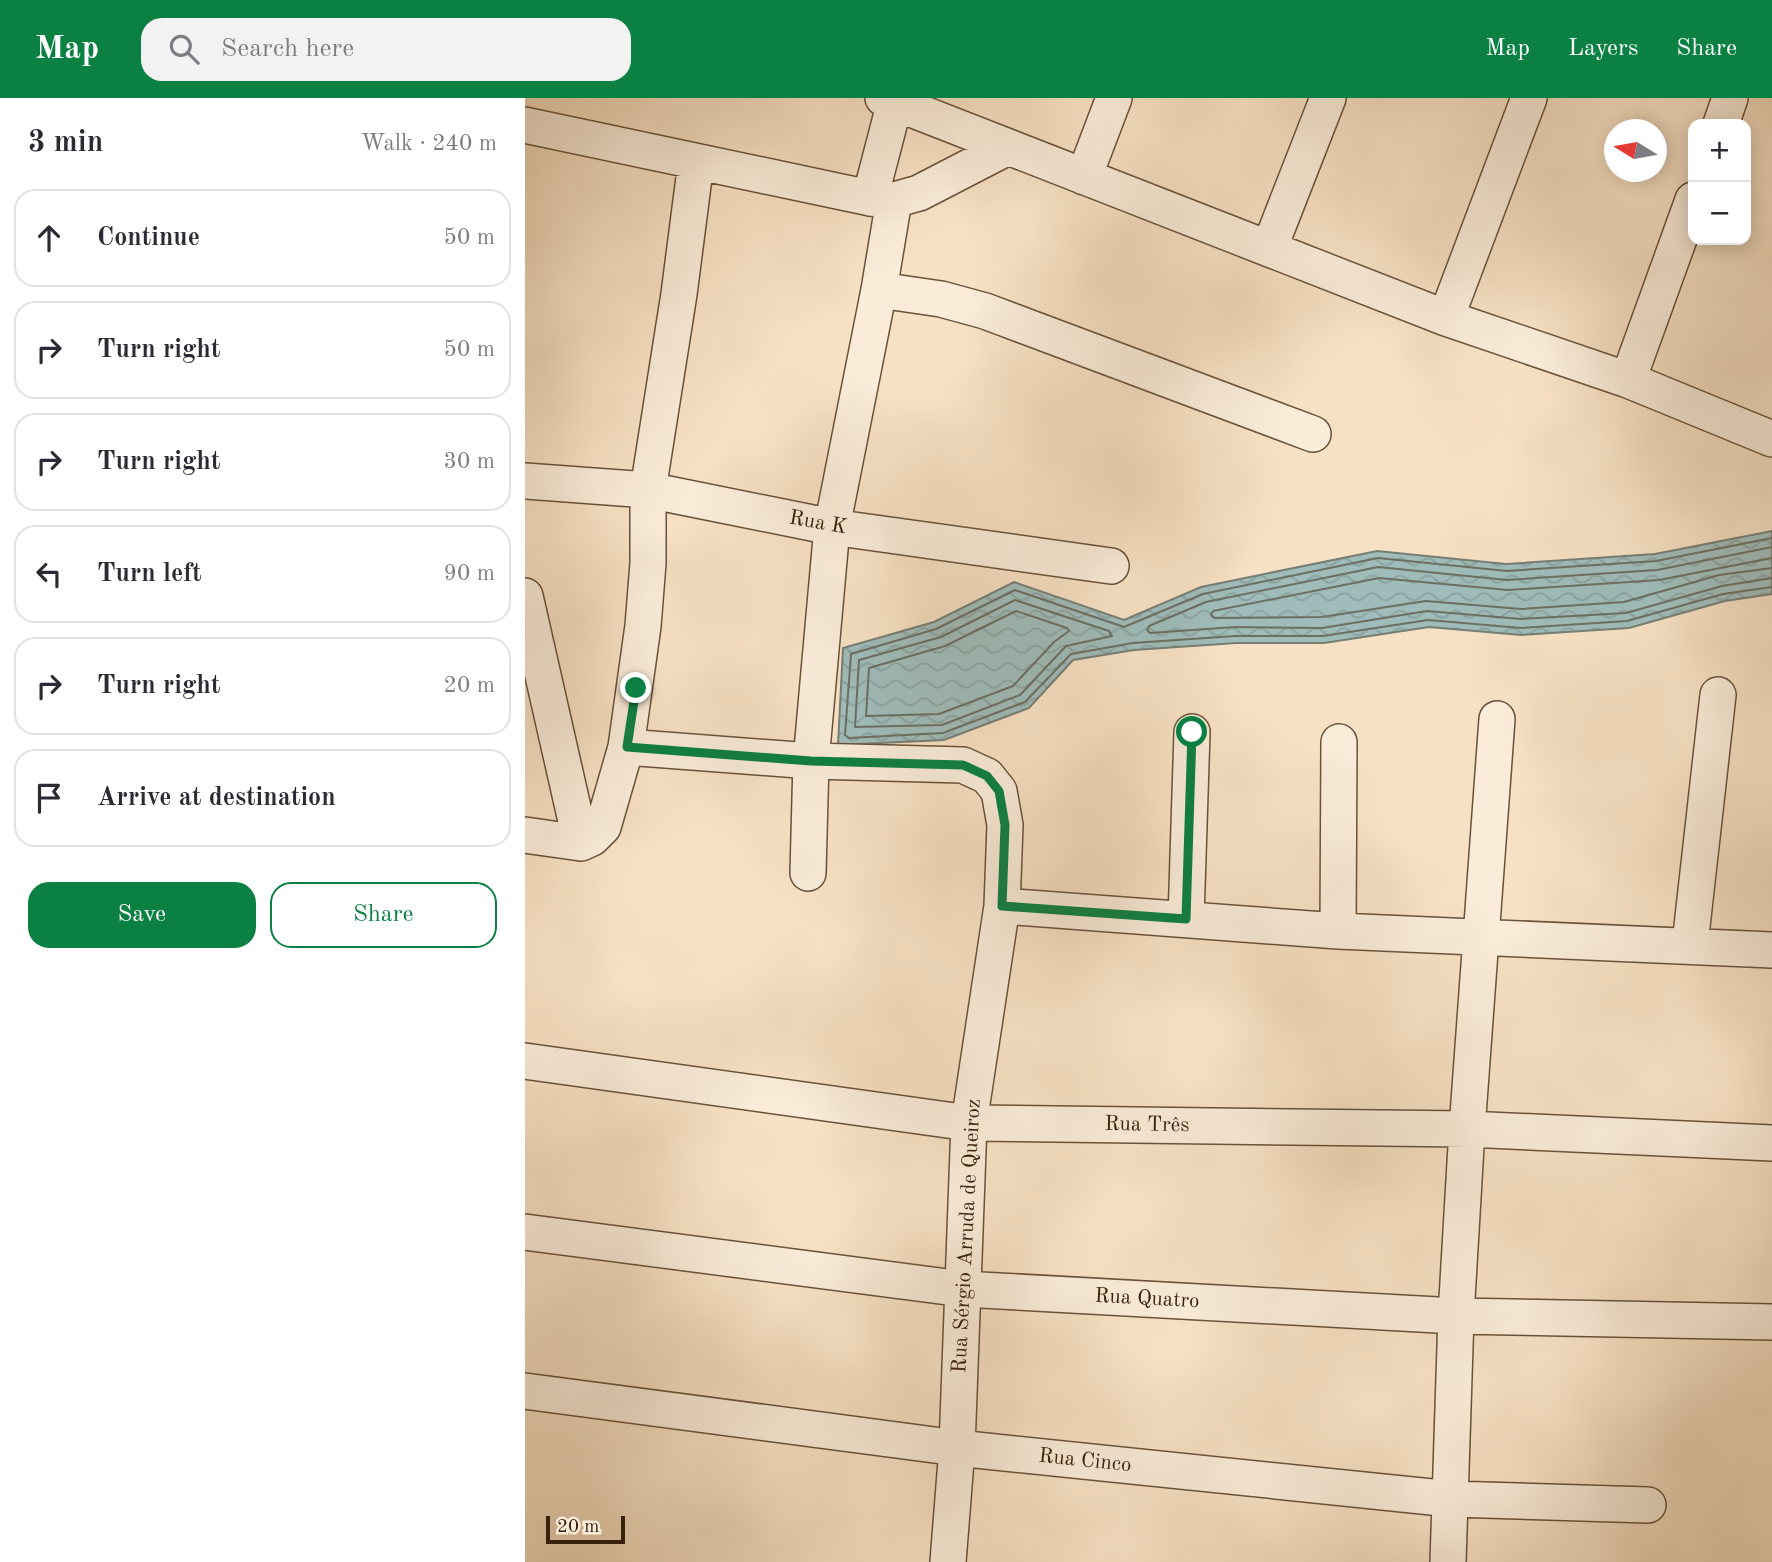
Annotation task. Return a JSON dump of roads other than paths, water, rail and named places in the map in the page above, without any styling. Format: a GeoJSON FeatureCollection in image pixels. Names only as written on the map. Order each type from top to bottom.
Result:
{"type":"FeatureCollection","features":[{"type":"Feature","properties":{"kind":"street"},"geometry":{"type":"LineString","coordinates":[[1084,177],[1114,98]]}},
{"type":"Feature","properties":{"kind":"street"},"geometry":{"type":"LineString","coordinates":[[1269,249],[1328,98]]}},
{"type":"Feature","properties":{"kind":"street"},"geometry":{"type":"LineString","coordinates":[[1446,318],[1529,98]]}},
{"type":"Feature","properties":{"kind":"street"},"geometry":{"type":"LineString","coordinates":[[1723,119],[1730,98]]}},
{"type":"Feature","properties":{"kind":"street"},"geometry":{"type":"LineString","coordinates":[[808,873],[811,761],[832,527],[879,290],[882,199],[891,99],[1446,318],[1628,380],[1772,439]]}},
{"type":"Feature","properties":{"kind":"street"},"geometry":{"type":"LineString","coordinates":[[525,125],[882,199],[919,193],[1008,147]]}},
{"type":"Feature","properties":{"kind":"street"},"geometry":{"type":"LineString","coordinates":[[525,835],[581,844],[603,827],[627,747],[643,626],[648,563],[648,490],[679,294],[696,162]]}},
{"type":"Feature","properties":{"kind":"street"},"geometry":{"type":"LineString","coordinates":[[1628,380],[1688,214]]}},
{"type":"Feature","properties":{"kind":"street"},"geometry":{"type":"LineString","coordinates":[[879,290],[941,299],[985,311],[1313,434]]}},
{"type":"Feature","properties":{"kind":"street","name":"Rua K"},"geometry":{"type":"LineString","coordinates":[[525,481],[648,490],[832,527],[1111,566]]}},
{"type":"Feature","properties":{"kind":"street"},"geometry":{"type":"LineString","coordinates":[[525,596],[529,631],[581,844]]}},
{"type":"Feature","properties":{"kind":"street"},"geometry":{"type":"LineString","coordinates":[[1690,944],[1718,695]]}},
{"type":"Feature","properties":{"kind":"street"},"geometry":{"type":"LineString","coordinates":[[1448,1562],[1456,1316],[1497,719]]}},
{"type":"Feature","properties":{"kind":"street"},"geometry":{"type":"LineString","coordinates":[[1186,919],[1192,732]]}},
{"type":"Feature","properties":{"kind":"street"},"geometry":{"type":"LineString","coordinates":[[1338,931],[1339,742]]}},
{"type":"Feature","properties":{"kind":"street","name":"Rua Sérgio Arruda de Queiroz"},"geometry":{"type":"LineString","coordinates":[[627,747],[811,761],[963,765],[987,776],[999,791],[1005,825],[1002,906],[969,1123],[957,1448],[948,1562]]}},
{"type":"Feature","properties":{"kind":"street"},"geometry":{"type":"LineString","coordinates":[[1002,906],[1338,931],[1690,944],[1772,950]]}},
{"type":"Feature","properties":{"kind":"street","name":"Rua Três"},"geometry":{"type":"LineString","coordinates":[[525,1061],[969,1123],[1467,1129],[1772,1143]]}},
{"type":"Feature","properties":{"kind":"street","name":"Rua Quatro"},"geometry":{"type":"LineString","coordinates":[[525,1232],[963,1289],[1456,1316],[1772,1322]]}},
{"type":"Feature","properties":{"kind":"street","name":"Rua Cinco"},"geometry":{"type":"LineString","coordinates":[[525,1391],[957,1448],[1451,1499],[1648,1505]]}},
{"type":"Feature","properties":{"kind":"water"},"geometry":{"type":"Polygon","coordinates":[[[1772,531],[1772,594],[1725,601],[1629,628],[1521,635],[1429,627],[1324,643],[1236,643],[1134,650],[1073,660],[1029,708],[944,740],[838,745],[843,648],[934,622],[1014,582],[1124,620],[1201,587],[1377,551],[1506,564],[1655,554],[1772,531]]]}}]}
